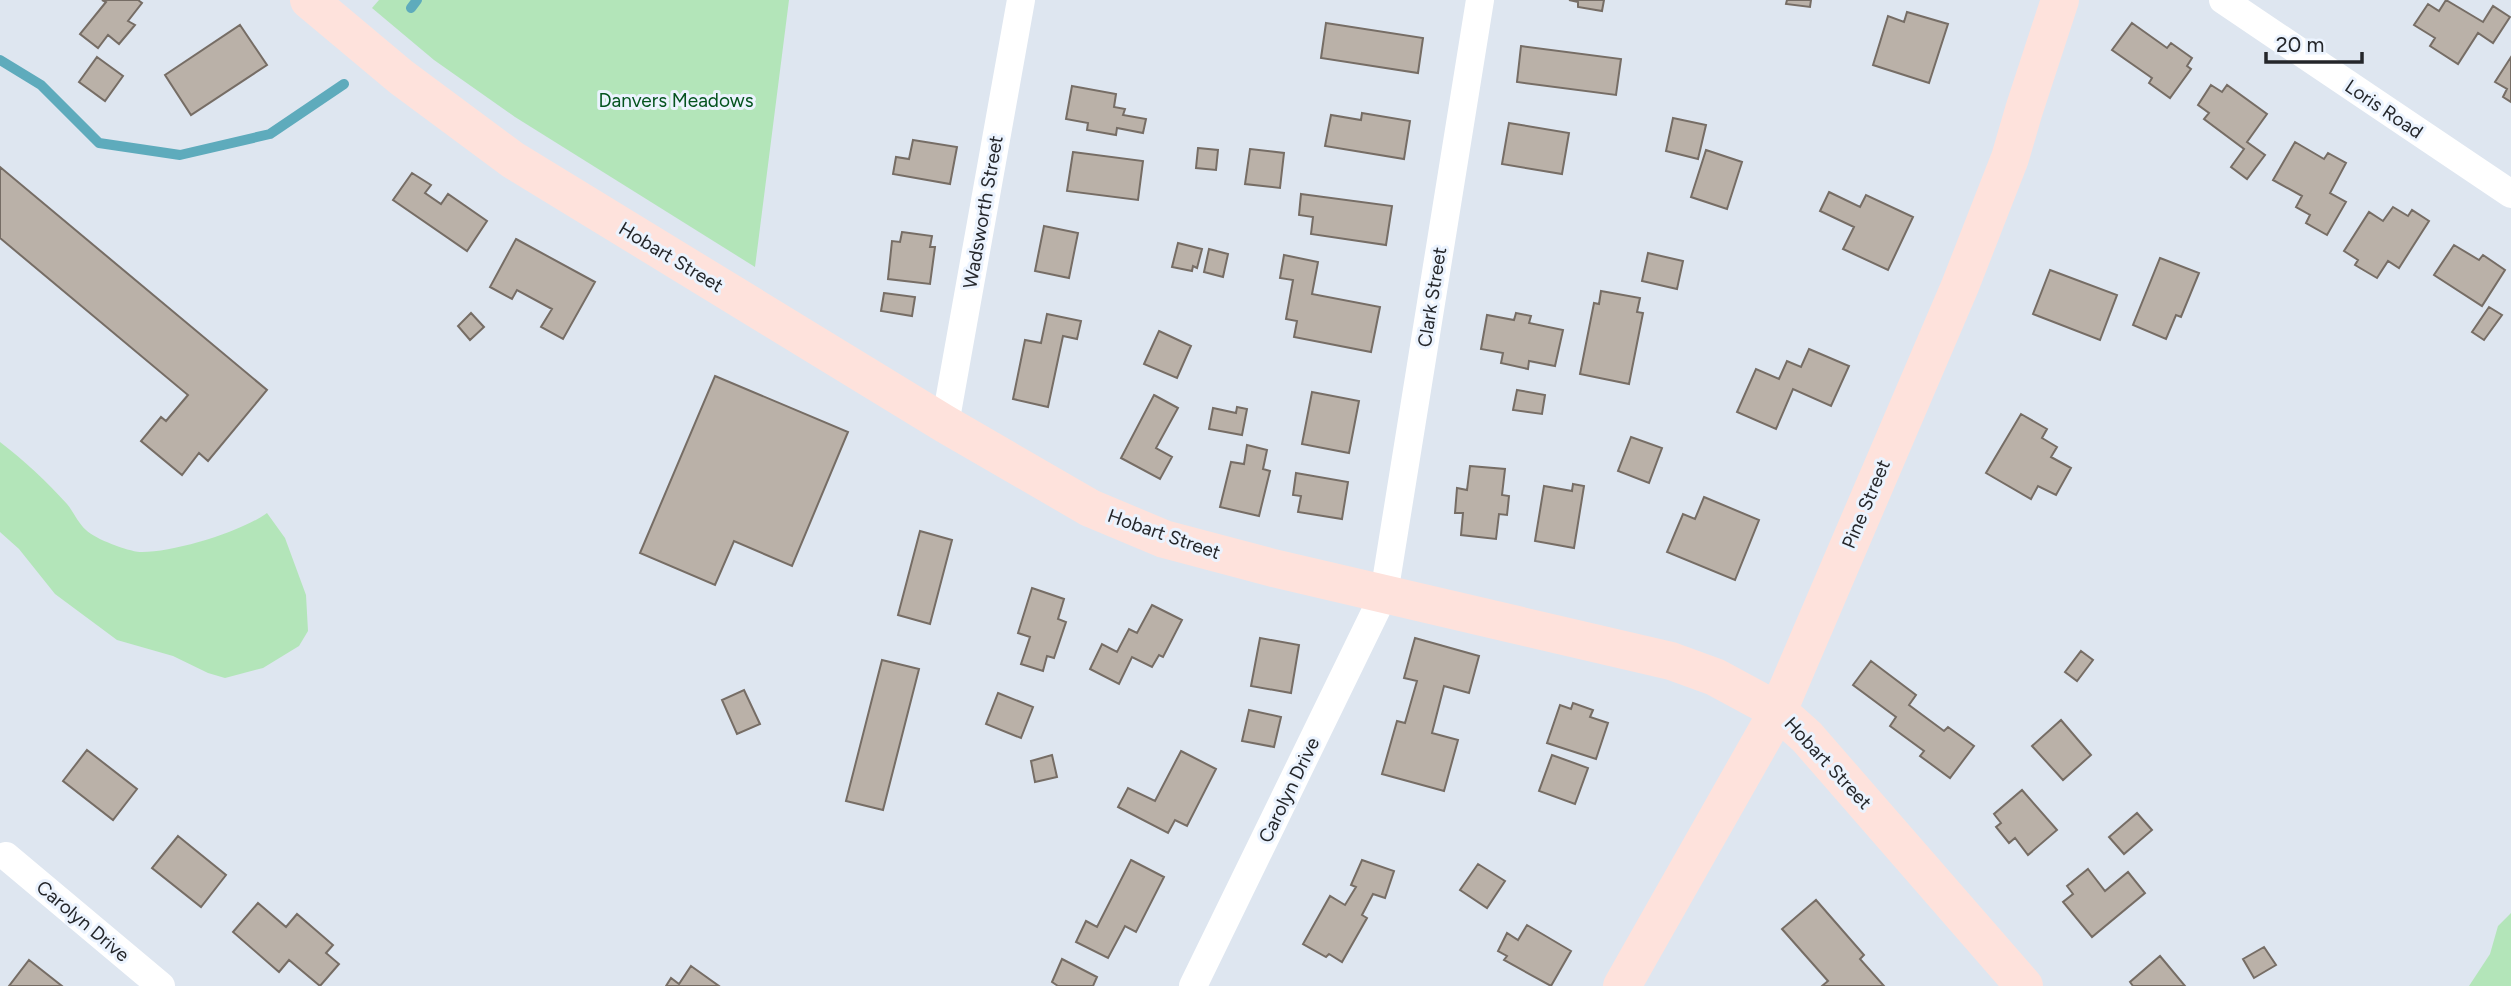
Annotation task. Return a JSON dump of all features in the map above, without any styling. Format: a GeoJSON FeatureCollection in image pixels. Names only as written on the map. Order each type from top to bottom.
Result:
{"type":"FeatureCollection","features":[{"type":"Feature","properties":{"kind":"main road","name":"Hobart Street"},"geometry":{"type":"LineString","coordinates":[[309,0],[432,100],[513,160],[945,424],[1090,508],[1164,539],[1273,568],[1671,661],[1715,677],[1778,711],[1835,767],[2024,986]]}},
{"type":"Feature","properties":{"kind":"main road","name":"Pine Street"},"geometry":{"type":"LineString","coordinates":[[1622,986],[1778,711],[1960,286],[2010,158],[2060,0]]}},
{"type":"Feature","properties":{"kind":"street","name":"Wadsworth Street"},"geometry":{"type":"LineString","coordinates":[[945,424],[1021,0]]}},
{"type":"Feature","properties":{"kind":"street","name":"Clark Street"},"geometry":{"type":"LineString","coordinates":[[1384,594],[1480,0]]}},
{"type":"Feature","properties":{"kind":"street","name":"Loris Road"},"geometry":{"type":"LineString","coordinates":[[2223,0],[2511,194]]}},
{"type":"Feature","properties":{"kind":"street","name":"Carolyn Drive"},"geometry":{"type":"LineString","coordinates":[[1193,986],[1384,594]]}},
{"type":"Feature","properties":{"kind":"street","name":"Carolyn Drive"},"geometry":{"type":"LineString","coordinates":[[6,856],[161,986]]}},
{"type":"Feature","properties":{"kind":"green space","name":"Danvers Meadows"},"geometry":{"type":"Polygon","coordinates":[[[379,0],[789,0],[755,267],[515,117],[434,60],[372,8],[379,0]]]}},
{"type":"Feature","properties":{"kind":"green space"},"geometry":{"type":"Polygon","coordinates":[[[0,442],[51,487],[86,530],[104,541],[127,549],[140,552],[187,545],[224,534],[267,513],[285,538],[306,595],[308,631],[299,646],[263,668],[225,678],[173,656],[117,640],[55,594],[19,549],[0,532],[0,442]]]}},
{"type":"Feature","properties":{"kind":"green space"},"geometry":{"type":"Polygon","coordinates":[[[2511,913],[2511,986],[2469,986],[2490,954],[2498,926],[2511,913]]]}},
{"type":"Feature","properties":{"kind":"building"},"geometry":{"type":"Polygon","coordinates":[[[102,0],[138,0],[142,3],[128,21],[135,25],[119,44],[108,35],[98,48],[80,34],[106,2],[102,0]]]}},
{"type":"Feature","properties":{"kind":"building"},"geometry":{"type":"Polygon","coordinates":[[[1569,0],[1604,0],[1602,11],[1578,7],[1578,2],[1569,0]]]}},
{"type":"Feature","properties":{"kind":"building"},"geometry":{"type":"Polygon","coordinates":[[[1787,0],[1811,0],[1810,7],[1786,4],[1787,0]]]}},
{"type":"Feature","properties":{"kind":"building"},"geometry":{"type":"Polygon","coordinates":[[[2446,0],[2483,22],[2493,6],[2510,17],[2493,43],[2478,33],[2458,64],[2430,46],[2435,38],[2414,25],[2428,4],[2439,11],[2446,0]]]}},
{"type":"Feature","properties":{"kind":"building"},"geometry":{"type":"Polygon","coordinates":[[[1907,12],[1948,24],[1929,83],[1873,65],[1888,16],[1904,22],[1907,12]]]}},
{"type":"Feature","properties":{"kind":"building"},"geometry":{"type":"Polygon","coordinates":[[[1326,23],[1423,38],[1418,73],[1321,58],[1326,23]]]}},
{"type":"Feature","properties":{"kind":"building"},"geometry":{"type":"Polygon","coordinates":[[[2132,23],[2167,48],[2171,43],[2192,58],[2187,66],[2191,69],[2170,98],[2149,83],[2152,78],[2112,50],[2132,23]]]}},
{"type":"Feature","properties":{"kind":"building"},"geometry":{"type":"Polygon","coordinates":[[[240,25],[267,65],[191,115],[165,75],[240,25]]]}},
{"type":"Feature","properties":{"kind":"building"},"geometry":{"type":"Polygon","coordinates":[[[1521,46],[1621,59],[1616,95],[1517,82],[1521,46]]]}},
{"type":"Feature","properties":{"kind":"building"},"geometry":{"type":"Polygon","coordinates":[[[97,57],[123,76],[105,101],[79,82],[97,57]]]}},
{"type":"Feature","properties":{"kind":"building"},"geometry":{"type":"Polygon","coordinates":[[[2511,57],[2511,102],[2503,97],[2507,89],[2495,82],[2511,57]]]}},
{"type":"Feature","properties":{"kind":"building"},"geometry":{"type":"Polygon","coordinates":[[[2211,85],[2222,92],[2227,85],[2267,114],[2247,142],[2265,155],[2247,179],[2231,167],[2244,149],[2204,119],[2209,113],[2198,105],[2211,85]]]}},
{"type":"Feature","properties":{"kind":"building"},"geometry":{"type":"Polygon","coordinates":[[[1072,86],[1116,94],[1114,107],[1125,109],[1123,115],[1146,119],[1143,133],[1117,128],[1116,135],[1087,130],[1088,123],[1066,119],[1072,86]]]}},
{"type":"Feature","properties":{"kind":"building"},"geometry":{"type":"Polygon","coordinates":[[[1362,113],[1410,121],[1404,159],[1325,146],[1331,115],[1361,120],[1362,113]]]}},
{"type":"Feature","properties":{"kind":"building"},"geometry":{"type":"Polygon","coordinates":[[[1673,118],[1706,125],[1698,159],[1666,151],[1673,118]]]}},
{"type":"Feature","properties":{"kind":"building"},"geometry":{"type":"Polygon","coordinates":[[[1509,123],[1569,133],[1562,174],[1502,164],[1509,123]]]}},
{"type":"Feature","properties":{"kind":"building"},"geometry":{"type":"Polygon","coordinates":[[[913,140],[957,147],[950,184],[893,174],[896,157],[909,159],[913,140]]]}},
{"type":"Feature","properties":{"kind":"building"},"geometry":{"type":"Polygon","coordinates":[[[2295,142],[2324,159],[2328,153],[2346,163],[2330,193],[2346,202],[2327,235],[2306,223],[2310,215],[2296,207],[2302,196],[2273,180],[2295,142]]]}},
{"type":"Feature","properties":{"kind":"building"},"geometry":{"type":"Polygon","coordinates":[[[1198,148],[1218,150],[1216,170],[1196,168],[1198,148]]]}},
{"type":"Feature","properties":{"kind":"building"},"geometry":{"type":"Polygon","coordinates":[[[1250,149],[1284,153],[1280,188],[1245,184],[1250,149]]]}},
{"type":"Feature","properties":{"kind":"building"},"geometry":{"type":"Polygon","coordinates":[[[1706,150],[1742,162],[1727,209],[1691,197],[1706,150]]]}},
{"type":"Feature","properties":{"kind":"building"},"geometry":{"type":"Polygon","coordinates":[[[1073,152],[1143,161],[1138,200],[1067,191],[1073,152]]]}},
{"type":"Feature","properties":{"kind":"building"},"geometry":{"type":"Polygon","coordinates":[[[0,167],[267,390],[208,461],[199,453],[182,475],[141,441],[161,417],[166,421],[188,395],[0,238],[0,167]]]}},
{"type":"Feature","properties":{"kind":"building"},"geometry":{"type":"Polygon","coordinates":[[[412,173],[431,185],[425,193],[441,204],[448,194],[487,221],[467,251],[393,200],[412,173]]]}},
{"type":"Feature","properties":{"kind":"building"},"geometry":{"type":"Polygon","coordinates":[[[1829,192],[1860,207],[1866,195],[1913,217],[1888,270],[1843,249],[1854,227],[1820,211],[1829,192]]]}},
{"type":"Feature","properties":{"kind":"building"},"geometry":{"type":"Polygon","coordinates":[[[1301,194],[1392,206],[1386,245],[1311,234],[1313,217],[1299,215],[1301,194]]]}},
{"type":"Feature","properties":{"kind":"building"},"geometry":{"type":"Polygon","coordinates":[[[2393,207],[2408,216],[2412,210],[2429,221],[2399,268],[2388,261],[2377,278],[2355,265],[2358,260],[2344,251],[2369,212],[2383,221],[2393,207]]]}},
{"type":"Feature","properties":{"kind":"building"},"geometry":{"type":"Polygon","coordinates":[[[1044,226],[1078,233],[1069,278],[1035,271],[1044,226]]]}},
{"type":"Feature","properties":{"kind":"building"},"geometry":{"type":"Polygon","coordinates":[[[902,232],[932,236],[930,247],[935,247],[930,284],[888,279],[892,241],[900,242],[902,232]]]}},
{"type":"Feature","properties":{"kind":"building"},"geometry":{"type":"Polygon","coordinates":[[[516,239],[595,282],[563,339],[541,327],[552,309],[517,290],[512,299],[490,287],[516,239]]]}},
{"type":"Feature","properties":{"kind":"building"},"geometry":{"type":"Polygon","coordinates":[[[1178,243],[1202,249],[1197,268],[1193,266],[1192,271],[1172,267],[1178,243]]]}},
{"type":"Feature","properties":{"kind":"building"},"geometry":{"type":"Polygon","coordinates":[[[2454,245],[2479,260],[2483,255],[2505,270],[2482,306],[2434,275],[2454,245]]]}},
{"type":"Feature","properties":{"kind":"building"},"geometry":{"type":"Polygon","coordinates":[[[1209,249],[1228,254],[1223,277],[1204,272],[1209,249]]]}},
{"type":"Feature","properties":{"kind":"building"},"geometry":{"type":"Polygon","coordinates":[[[1648,253],[1683,261],[1677,289],[1642,281],[1648,253]]]}},
{"type":"Feature","properties":{"kind":"building"},"geometry":{"type":"Polygon","coordinates":[[[1284,255],[1318,262],[1312,294],[1380,307],[1371,352],[1294,337],[1297,321],[1286,319],[1293,280],[1280,278],[1284,255]]]}},
{"type":"Feature","properties":{"kind":"building"},"geometry":{"type":"Polygon","coordinates":[[[2160,258],[2199,273],[2181,317],[2176,315],[2166,339],[2133,325],[2160,258]]]}},
{"type":"Feature","properties":{"kind":"building"},"geometry":{"type":"Polygon","coordinates":[[[2050,270],[2117,295],[2100,340],[2033,314],[2050,270]]]}},
{"type":"Feature","properties":{"kind":"building"},"geometry":{"type":"Polygon","coordinates":[[[1601,291],[1640,298],[1637,312],[1643,313],[1629,384],[1580,374],[1594,303],[1599,304],[1601,291]]]}},
{"type":"Feature","properties":{"kind":"building"},"geometry":{"type":"Polygon","coordinates":[[[884,293],[915,297],[912,316],[881,311],[884,293]]]}},
{"type":"Feature","properties":{"kind":"building"},"geometry":{"type":"Polygon","coordinates":[[[2489,307],[2502,315],[2484,340],[2472,332],[2489,307]]]}},
{"type":"Feature","properties":{"kind":"building"},"geometry":{"type":"Polygon","coordinates":[[[471,313],[484,327],[470,340],[458,326],[471,313]]]}},
{"type":"Feature","properties":{"kind":"building"},"geometry":{"type":"Polygon","coordinates":[[[1516,313],[1531,316],[1529,323],[1563,330],[1555,366],[1529,361],[1528,369],[1501,363],[1503,353],[1481,349],[1487,315],[1514,320],[1516,313]]]}},
{"type":"Feature","properties":{"kind":"building"},"geometry":{"type":"Polygon","coordinates":[[[1047,314],[1081,321],[1077,339],[1063,336],[1048,407],[1013,399],[1025,340],[1041,343],[1047,314]]]}},
{"type":"Feature","properties":{"kind":"building"},"geometry":{"type":"Polygon","coordinates":[[[1159,331],[1191,346],[1177,378],[1144,364],[1159,331]]]}},
{"type":"Feature","properties":{"kind":"building"},"geometry":{"type":"Polygon","coordinates":[[[1809,349],[1849,366],[1831,406],[1793,389],[1776,429],[1737,412],[1756,369],[1779,379],[1787,361],[1801,367],[1809,349]]]}},
{"type":"Feature","properties":{"kind":"building"},"geometry":{"type":"Polygon","coordinates":[[[715,376],[848,432],[792,566],[734,541],[715,585],[640,553],[715,376]]]}},
{"type":"Feature","properties":{"kind":"building"},"geometry":{"type":"Polygon","coordinates":[[[1517,390],[1545,395],[1542,414],[1513,410],[1517,390]]]}},
{"type":"Feature","properties":{"kind":"building"},"geometry":{"type":"Polygon","coordinates":[[[1312,392],[1359,401],[1349,453],[1302,444],[1312,392]]]}},
{"type":"Feature","properties":{"kind":"building"},"geometry":{"type":"Polygon","coordinates":[[[1154,395],[1178,408],[1156,448],[1172,457],[1160,479],[1121,458],[1154,395]]]}},
{"type":"Feature","properties":{"kind":"building"},"geometry":{"type":"Polygon","coordinates":[[[1237,407],[1247,409],[1242,435],[1209,429],[1213,408],[1236,413],[1237,407]]]}},
{"type":"Feature","properties":{"kind":"building"},"geometry":{"type":"Polygon","coordinates":[[[2021,414],[2047,429],[2042,438],[2057,447],[2051,457],[2071,468],[2056,495],[2038,486],[2031,499],[1986,473],[2021,414]]]}},
{"type":"Feature","properties":{"kind":"building"},"geometry":{"type":"Polygon","coordinates":[[[1631,437],[1662,448],[1649,483],[1618,471],[1631,437]]]}},
{"type":"Feature","properties":{"kind":"building"},"geometry":{"type":"Polygon","coordinates":[[[1247,445],[1267,450],[1263,469],[1270,471],[1259,516],[1220,507],[1231,462],[1244,464],[1247,445]]]}},
{"type":"Feature","properties":{"kind":"building"},"geometry":{"type":"Polygon","coordinates":[[[1470,466],[1505,469],[1502,495],[1509,496],[1507,515],[1499,514],[1496,539],[1461,535],[1463,513],[1455,513],[1457,488],[1467,490],[1470,466]]]}},
{"type":"Feature","properties":{"kind":"building"},"geometry":{"type":"Polygon","coordinates":[[[1296,473],[1348,482],[1342,519],[1298,512],[1301,496],[1293,495],[1296,473]]]}},
{"type":"Feature","properties":{"kind":"building"},"geometry":{"type":"Polygon","coordinates":[[[1573,484],[1584,486],[1574,548],[1535,541],[1544,486],[1572,491],[1573,484]]]}},
{"type":"Feature","properties":{"kind":"building"},"geometry":{"type":"Polygon","coordinates":[[[1704,497],[1759,520],[1735,580],[1667,552],[1683,514],[1695,519],[1704,497]]]}},
{"type":"Feature","properties":{"kind":"building"},"geometry":{"type":"Polygon","coordinates":[[[920,531],[952,540],[930,624],[898,615],[920,531]]]}},
{"type":"Feature","properties":{"kind":"building"},"geometry":{"type":"Polygon","coordinates":[[[1032,588],[1064,599],[1058,619],[1066,622],[1054,658],[1047,656],[1043,671],[1021,664],[1030,637],[1018,633],[1032,588]]]}},
{"type":"Feature","properties":{"kind":"building"},"geometry":{"type":"Polygon","coordinates":[[[1152,605],[1182,620],[1163,657],[1159,655],[1152,667],[1132,657],[1119,684],[1090,669],[1102,644],[1117,652],[1129,629],[1137,633],[1152,605]]]}},
{"type":"Feature","properties":{"kind":"building"},"geometry":{"type":"Polygon","coordinates":[[[1260,638],[1299,645],[1291,693],[1251,686],[1260,638]]]}},
{"type":"Feature","properties":{"kind":"building"},"geometry":{"type":"Polygon","coordinates":[[[1415,638],[1479,656],[1469,693],[1444,686],[1432,733],[1458,740],[1444,791],[1382,774],[1397,721],[1405,723],[1417,681],[1404,678],[1415,638]]]}},
{"type":"Feature","properties":{"kind":"building"},"geometry":{"type":"Polygon","coordinates":[[[2081,651],[2093,660],[2077,681],[2065,672],[2081,651]]]}},
{"type":"Feature","properties":{"kind":"building"},"geometry":{"type":"Polygon","coordinates":[[[882,660],[919,669],[883,810],[846,801],[882,660]]]}},
{"type":"Feature","properties":{"kind":"building"},"geometry":{"type":"Polygon","coordinates":[[[1871,661],[1916,695],[1909,705],[1944,731],[1948,727],[1974,746],[1950,778],[1920,756],[1924,751],[1890,726],[1896,717],[1853,685],[1871,661]]]}},
{"type":"Feature","properties":{"kind":"building"},"geometry":{"type":"Polygon","coordinates":[[[744,690],[760,724],[737,734],[722,700],[744,690]]]}},
{"type":"Feature","properties":{"kind":"building"},"geometry":{"type":"Polygon","coordinates":[[[998,693],[1033,707],[1021,738],[986,724],[998,693]]]}},
{"type":"Feature","properties":{"kind":"building"},"geometry":{"type":"Polygon","coordinates":[[[1573,703],[1593,710],[1590,717],[1608,723],[1596,759],[1547,743],[1560,705],[1571,709],[1573,703]]]}},
{"type":"Feature","properties":{"kind":"building"},"geometry":{"type":"Polygon","coordinates":[[[1249,710],[1281,717],[1274,747],[1242,741],[1249,710]]]}},
{"type":"Feature","properties":{"kind":"building"},"geometry":{"type":"Polygon","coordinates":[[[2061,720],[2091,755],[2063,780],[2032,746],[2061,720]]]}},
{"type":"Feature","properties":{"kind":"building"},"geometry":{"type":"Polygon","coordinates":[[[87,750],[137,789],[113,820],[63,781],[87,750]]]}},
{"type":"Feature","properties":{"kind":"building"},"geometry":{"type":"Polygon","coordinates":[[[1181,751],[1216,769],[1187,826],[1175,820],[1168,833],[1118,807],[1128,788],[1155,801],[1181,751]]]}},
{"type":"Feature","properties":{"kind":"building"},"geometry":{"type":"Polygon","coordinates":[[[1052,755],[1057,777],[1035,782],[1031,761],[1052,755]]]}},
{"type":"Feature","properties":{"kind":"building"},"geometry":{"type":"Polygon","coordinates":[[[1552,755],[1588,768],[1575,804],[1539,791],[1552,755]]]}},
{"type":"Feature","properties":{"kind":"building"},"geometry":{"type":"Polygon","coordinates":[[[2022,790],[2057,830],[2028,855],[2015,838],[2009,843],[1996,827],[2001,823],[1994,814],[2022,790]]]}},
{"type":"Feature","properties":{"kind":"building"},"geometry":{"type":"Polygon","coordinates":[[[2137,813],[2152,830],[2124,854],[2109,837],[2137,813]]]}},
{"type":"Feature","properties":{"kind":"building"},"geometry":{"type":"Polygon","coordinates":[[[178,836],[226,875],[201,907],[152,868],[178,836]]]}},
{"type":"Feature","properties":{"kind":"building"},"geometry":{"type":"Polygon","coordinates":[[[1131,860],[1164,877],[1136,932],[1125,926],[1108,958],[1076,942],[1086,921],[1097,927],[1131,860]]]}},
{"type":"Feature","properties":{"kind":"building"},"geometry":{"type":"Polygon","coordinates":[[[1362,860],[1394,871],[1385,898],[1373,894],[1362,915],[1367,918],[1342,962],[1329,954],[1326,957],[1303,944],[1330,896],[1345,905],[1356,887],[1351,885],[1362,860]]]}},
{"type":"Feature","properties":{"kind":"building"},"geometry":{"type":"Polygon","coordinates":[[[1478,864],[1505,881],[1487,908],[1460,890],[1478,864]]]}},
{"type":"Feature","properties":{"kind":"building"},"geometry":{"type":"Polygon","coordinates":[[[2088,869],[2105,891],[2128,872],[2145,893],[2092,937],[2063,902],[2073,894],[2067,886],[2088,869]]]}},
{"type":"Feature","properties":{"kind":"building"},"geometry":{"type":"Polygon","coordinates":[[[1816,900],[1864,955],[1860,959],[1884,986],[1822,986],[1828,981],[1782,929],[1816,900]]]}},
{"type":"Feature","properties":{"kind":"building"},"geometry":{"type":"Polygon","coordinates":[[[258,903],[286,927],[297,914],[333,945],[326,953],[339,964],[320,986],[289,960],[279,972],[233,932],[258,903]]]}},
{"type":"Feature","properties":{"kind":"building"},"geometry":{"type":"Polygon","coordinates":[[[1527,925],[1571,951],[1551,986],[1504,960],[1507,956],[1498,951],[1507,933],[1518,940],[1527,925]]]}},
{"type":"Feature","properties":{"kind":"building"},"geometry":{"type":"Polygon","coordinates":[[[2264,947],[2276,965],[2254,978],[2243,959],[2264,947]]]}},
{"type":"Feature","properties":{"kind":"building"},"geometry":{"type":"Polygon","coordinates":[[[2160,956],[2185,986],[2133,986],[2130,982],[2160,956]]]}},
{"type":"Feature","properties":{"kind":"building"},"geometry":{"type":"Polygon","coordinates":[[[1062,959],[1097,977],[1093,986],[1058,986],[1052,982],[1062,959]]]}},
{"type":"Feature","properties":{"kind":"building"},"geometry":{"type":"Polygon","coordinates":[[[29,960],[62,986],[9,986],[29,960]]]}},
{"type":"Feature","properties":{"kind":"building"},"geometry":{"type":"Polygon","coordinates":[[[691,966],[719,986],[666,986],[671,978],[679,984],[691,966]]]}},
{"type":"Feature","properties":{"kind":"waterway"},"geometry":{"type":"LineString","coordinates":[[411,8],[417,0]]}},
{"type":"Feature","properties":{"kind":"waterway"},"geometry":{"type":"LineString","coordinates":[[0,60],[41,85],[99,143],[180,155],[270,134],[344,84]]}}]}
